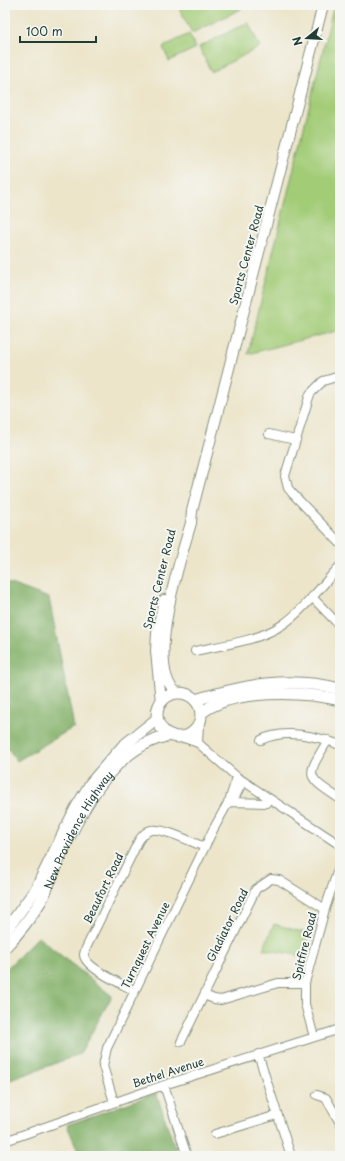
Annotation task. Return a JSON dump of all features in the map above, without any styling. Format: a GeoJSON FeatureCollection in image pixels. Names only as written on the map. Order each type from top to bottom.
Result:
{"type":"FeatureCollection","features":[{"type":"Feature","properties":{"kind":"highway"},"geometry":{"type":"LineString","coordinates":[[195,700],[231,689],[267,683],[299,683],[340,689]]}},
{"type":"Feature","properties":{"kind":"highway"},"geometry":{"type":"LineString","coordinates":[[200,718],[195,700],[186,694],[177,693],[168,695],[161,702],[157,711],[157,719],[162,728],[176,736],[192,732],[200,718],[217,704],[259,695],[294,693],[340,700]]}},
{"type":"Feature","properties":{"kind":"highway","name":"New Providence Highway"},"geometry":{"type":"LineString","coordinates":[[5,932],[36,889],[76,808],[91,783],[112,758],[157,719]]}},
{"type":"Feature","properties":{"kind":"highway","name":"New Providence Highway"},"geometry":{"type":"LineString","coordinates":[[5,947],[21,931],[42,898],[80,818],[103,780],[123,760],[139,747],[155,738],[176,736]]}},
{"type":"Feature","properties":{"kind":"main road","name":"Sports Center Road"},"geometry":{"type":"LineString","coordinates":[[177,693],[170,685],[165,672],[164,632],[191,523],[192,511],[323,5]]}},
{"type":"Feature","properties":{"kind":"main road","name":"Sports Center Road"},"geometry":{"type":"LineString","coordinates":[[161,702],[156,651],[159,622],[179,542],[186,521],[192,511]]}},
{"type":"Feature","properties":{"kind":"street"},"geometry":{"type":"LineString","coordinates":[[340,376],[323,381],[310,394],[285,472],[288,488],[340,543]]}},
{"type":"Feature","properties":{"kind":"street"},"geometry":{"type":"LineString","coordinates":[[269,434],[295,440]]}},
{"type":"Feature","properties":{"kind":"street"},"geometry":{"type":"LineString","coordinates":[[195,651],[266,633],[284,624],[312,597],[340,566]]}},
{"type":"Feature","properties":{"kind":"street"},"geometry":{"type":"LineString","coordinates":[[312,597],[340,626]]}},
{"type":"Feature","properties":{"kind":"street"},"geometry":{"type":"LineString","coordinates":[[198,743],[200,718]]}},
{"type":"Feature","properties":{"kind":"street"},"geometry":{"type":"LineString","coordinates":[[261,740],[273,736],[292,735],[328,740],[340,746]]}},
{"type":"Feature","properties":{"kind":"street"},"geometry":{"type":"LineString","coordinates":[[176,736],[198,743],[240,779],[340,845]]}},
{"type":"Feature","properties":{"kind":"street"},"geometry":{"type":"LineString","coordinates":[[328,740],[314,763],[312,776],[315,783],[340,799]]}},
{"type":"Feature","properties":{"kind":"street","name":"Turnquest Avenue"},"geometry":{"type":"LineString","coordinates":[[114,1102],[105,1075],[104,1059],[107,1048],[205,847],[229,802],[236,795],[240,779]]}},
{"type":"Feature","properties":{"kind":"street"},"geometry":{"type":"LineString","coordinates":[[229,802],[266,803]]}},
{"type":"Feature","properties":{"kind":"street","name":"Beaufort Road"},"geometry":{"type":"LineString","coordinates":[[134,991],[95,969],[87,961],[84,955],[139,840],[150,830],[160,830],[205,847]]}},
{"type":"Feature","properties":{"kind":"street","name":"Spitfire Road"},"geometry":{"type":"LineString","coordinates":[[314,1037],[305,1004],[305,983],[325,908],[340,863]]}},
{"type":"Feature","properties":{"kind":"street","name":"Gladiator Road"},"geometry":{"type":"LineString","coordinates":[[181,1042],[256,889],[265,881],[271,879],[279,880],[325,908]]}},
{"type":"Feature","properties":{"kind":"street"},"geometry":{"type":"LineString","coordinates":[[204,995],[209,998],[221,1000],[278,983],[305,983]]}},
{"type":"Feature","properties":{"kind":"street","name":"Bethel Avenue"},"geometry":{"type":"LineString","coordinates":[[5,1140],[164,1085],[340,1029]]}},
{"type":"Feature","properties":{"kind":"street"},"geometry":{"type":"LineString","coordinates":[[258,1054],[291,1156]]}},
{"type":"Feature","properties":{"kind":"street"},"geometry":{"type":"LineString","coordinates":[[164,1085],[187,1156]]}},
{"type":"Feature","properties":{"kind":"street"},"geometry":{"type":"LineString","coordinates":[[316,1095],[326,1098],[340,1123]]}},
{"type":"Feature","properties":{"kind":"street"},"geometry":{"type":"LineString","coordinates":[[215,1134],[277,1115]]}},
{"type":"Feature","properties":{"kind":"green space"},"geometry":{"type":"Polygon","coordinates":[[[186,5],[239,5],[241,9],[192,33],[179,8],[186,5]]]}},
{"type":"Feature","properties":{"kind":"green space"},"geometry":{"type":"Polygon","coordinates":[[[334,5],[340,5],[340,330],[248,354],[334,5]]]}},
{"type":"Feature","properties":{"kind":"green space"},"geometry":{"type":"Polygon","coordinates":[[[248,22],[260,47],[211,72],[199,47],[248,22]]]}},
{"type":"Feature","properties":{"kind":"green space"},"geometry":{"type":"Polygon","coordinates":[[[189,34],[196,48],[169,61],[163,47],[189,34]]]}},
{"type":"Feature","properties":{"kind":"green space"},"geometry":{"type":"Polygon","coordinates":[[[5,582],[49,598],[74,727],[17,761],[5,744],[5,582]]]}},
{"type":"Feature","properties":{"kind":"green space"},"geometry":{"type":"Polygon","coordinates":[[[274,924],[310,934],[303,956],[263,949],[274,924]]]}},
{"type":"Feature","properties":{"kind":"green space"},"geometry":{"type":"Polygon","coordinates":[[[38,937],[112,996],[80,1054],[5,1082],[5,970],[38,937]]]}},
{"type":"Feature","properties":{"kind":"green space"},"geometry":{"type":"Polygon","coordinates":[[[156,1093],[178,1156],[80,1156],[67,1125],[156,1093]]]}}]}
